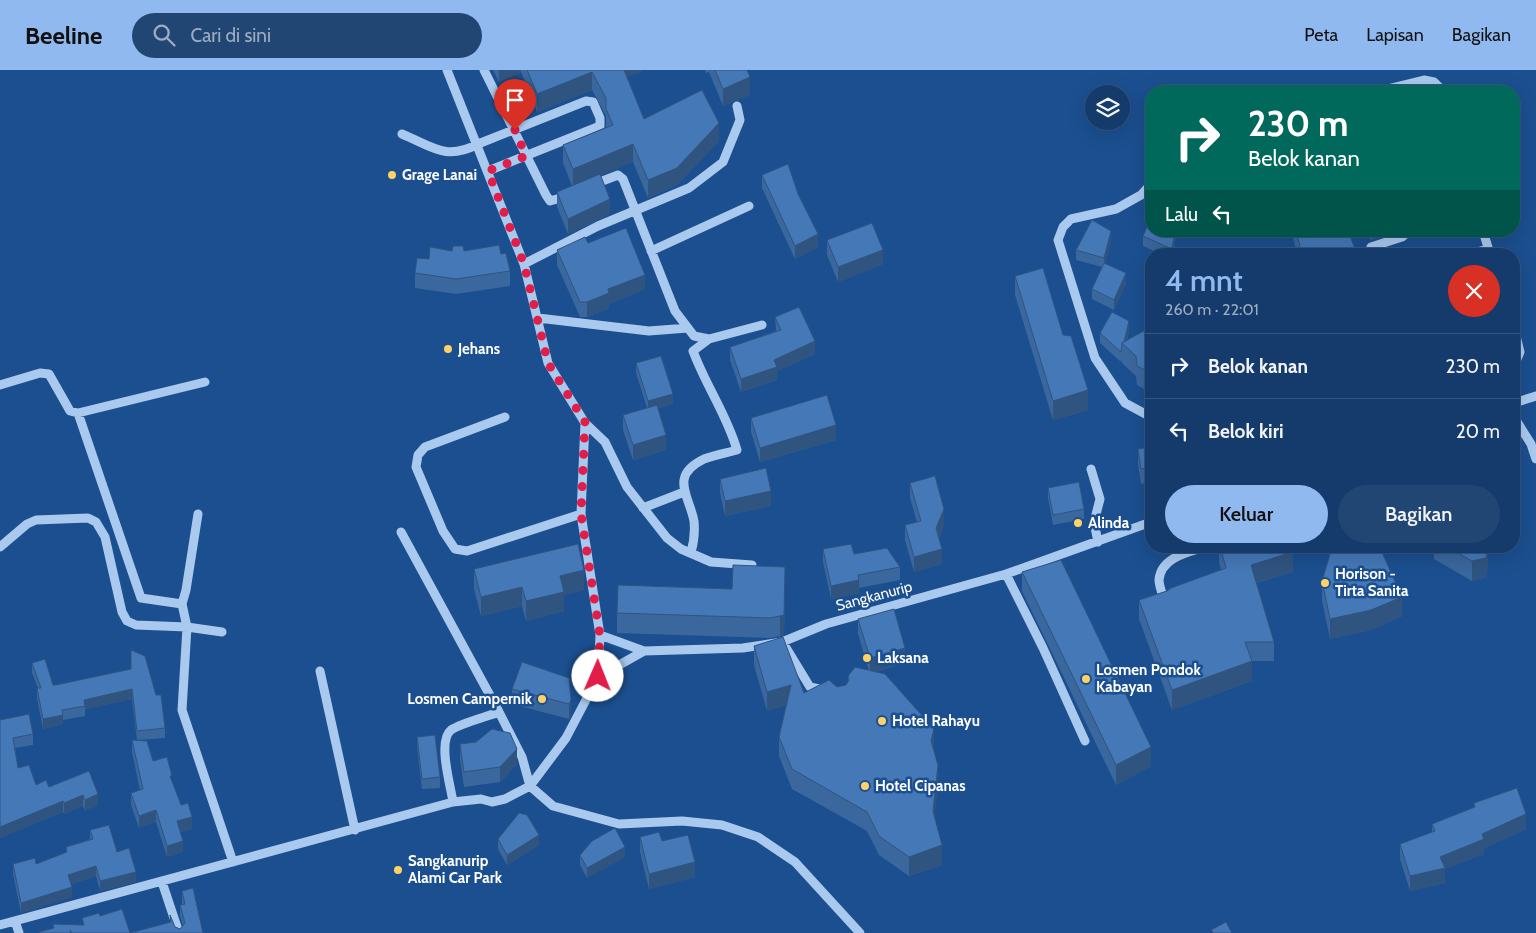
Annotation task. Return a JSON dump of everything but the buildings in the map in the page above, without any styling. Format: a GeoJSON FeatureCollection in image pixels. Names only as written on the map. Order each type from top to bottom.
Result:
{"type":"FeatureCollection","features":[{"type":"Feature","properties":{"kind":"street"},"geometry":{"type":"LineString","coordinates":[[448,70],[524,264],[548,363],[585,422],[604,442],[627,487],[667,538],[681,549],[710,562],[752,565]]}},
{"type":"Feature","properties":{"kind":"street"},"geometry":{"type":"LineString","coordinates":[[484,70],[550,201],[575,193]]}},
{"type":"Feature","properties":{"kind":"street"},"geometry":{"type":"LineString","coordinates":[[1404,85],[1424,80],[1434,82],[1437,85]]}},
{"type":"Feature","properties":{"kind":"street"},"geometry":{"type":"LineString","coordinates":[[402,134],[443,151],[462,152],[586,101],[593,102],[600,118],[600,126],[488,171]]}},
{"type":"Feature","properties":{"kind":"street"},"geometry":{"type":"LineString","coordinates":[[524,264],[571,238],[689,188],[723,162],[740,120],[737,106]]}},
{"type":"Feature","properties":{"kind":"street"},"geometry":{"type":"LineString","coordinates":[[584,189],[618,175],[623,179],[675,311],[694,336],[709,339]]}},
{"type":"Feature","properties":{"kind":"street"},"geometry":{"type":"LineString","coordinates":[[1145,191],[1141,195],[1116,209],[1071,219],[1063,227],[1058,240],[1095,358],[1125,403],[1145,413]]}},
{"type":"Feature","properties":{"kind":"street"},"geometry":{"type":"LineString","coordinates":[[651,251],[749,206]]}},
{"type":"Feature","properties":{"kind":"street"},"geometry":{"type":"LineString","coordinates":[[1371,247],[1402,237]]}},
{"type":"Feature","properties":{"kind":"street"},"geometry":{"type":"LineString","coordinates":[[538,318],[649,331],[688,328]]}},
{"type":"Feature","properties":{"kind":"street"},"geometry":{"type":"LineString","coordinates":[[691,552],[695,539],[694,522],[682,484],[687,470],[703,459],[737,450],[731,428],[702,376],[693,351],[709,339],[762,325]]}},
{"type":"Feature","properties":{"kind":"street"},"geometry":{"type":"LineString","coordinates":[[0,385],[40,373],[48,374],[70,411],[78,413],[205,382]]}},
{"type":"Feature","properties":{"kind":"street"},"geometry":{"type":"LineString","coordinates":[[1520,401],[1536,396]]}},
{"type":"Feature","properties":{"kind":"street"},"geometry":{"type":"LineString","coordinates":[[78,413],[141,598],[182,604]]}},
{"type":"Feature","properties":{"kind":"street"},"geometry":{"type":"LineString","coordinates":[[505,417],[425,447],[418,455],[416,467],[443,531],[455,549],[467,551],[581,514]]}},
{"type":"Feature","properties":{"kind":"street"},"geometry":{"type":"LineString","coordinates":[[0,925],[453,802],[481,799],[492,802],[505,799],[530,786],[566,738],[598,676],[600,636],[581,514],[585,422]]}},
{"type":"Feature","properties":{"kind":"street"},"geometry":{"type":"LineString","coordinates":[[1520,427],[1531,444],[1536,459]]}},
{"type":"Feature","properties":{"kind":"street"},"geometry":{"type":"LineString","coordinates":[[1090,469],[1100,499],[1094,522],[1098,542]]}},
{"type":"Feature","properties":{"kind":"street"},"geometry":{"type":"LineString","coordinates":[[643,508],[684,492]]}},
{"type":"Feature","properties":{"kind":"street"},"geometry":{"type":"LineString","coordinates":[[198,514],[182,604],[187,627],[182,710],[233,862]]}},
{"type":"Feature","properties":{"kind":"street"},"geometry":{"type":"LineString","coordinates":[[0,547],[27,524],[36,520],[88,518],[96,522],[104,537],[122,612],[127,621],[136,625],[187,627],[222,632]]}},
{"type":"Feature","properties":{"kind":"street","name":"Sangkanurip"},"geometry":{"type":"LineString","coordinates":[[600,636],[644,651],[743,648],[782,642],[826,624],[1006,574],[1145,524]]}},
{"type":"Feature","properties":{"kind":"street"},"geometry":{"type":"LineString","coordinates":[[401,532],[522,757],[530,786],[553,806],[619,824],[682,822],[722,825],[758,837],[795,862],[860,933]]}},
{"type":"Feature","properties":{"kind":"street"},"geometry":{"type":"LineString","coordinates":[[1165,605],[1159,580],[1164,568],[1172,559],[1189,553]]}},
{"type":"Feature","properties":{"kind":"street"},"geometry":{"type":"LineString","coordinates":[[1006,574],[1086,741]]}},
{"type":"Feature","properties":{"kind":"street"},"geometry":{"type":"LineString","coordinates":[[782,642],[810,687],[833,694]]}},
{"type":"Feature","properties":{"kind":"street"},"geometry":{"type":"LineString","coordinates":[[598,676],[644,651]]}},
{"type":"Feature","properties":{"kind":"street"},"geometry":{"type":"LineString","coordinates":[[320,671],[355,830]]}},
{"type":"Feature","properties":{"kind":"street"},"geometry":{"type":"LineString","coordinates":[[453,802],[445,752],[445,739],[451,730],[499,712]]}},
{"type":"Feature","properties":{"kind":"street"},"geometry":{"type":"LineString","coordinates":[[162,882],[179,933]]}},
{"type":"Feature","properties":{"kind":"street"},"geometry":{"type":"LineString","coordinates":[[15,921],[19,933]]}},
{"type":"Feature","properties":{"kind":"place","name":"Grage Lanai"},"geometry":{"type":"Point","coordinates":[392,175]}},
{"type":"Feature","properties":{"kind":"place","name":"Jehans"},"geometry":{"type":"Point","coordinates":[448,349]}},
{"type":"Feature","properties":{"kind":"place","name":"Alinda"},"geometry":{"type":"Point","coordinates":[1078,523]}},
{"type":"Feature","properties":{"kind":"place","name":"Horison - Tirta Sanita"},"geometry":{"type":"Point","coordinates":[1325,583]}},
{"type":"Feature","properties":{"kind":"place","name":"Laksana"},"geometry":{"type":"Point","coordinates":[867,658]}},
{"type":"Feature","properties":{"kind":"place","name":"Losmen Pondok Kabayan"},"geometry":{"type":"Point","coordinates":[1086,679]}},
{"type":"Feature","properties":{"kind":"place","name":"Losmen Campernik"},"geometry":{"type":"Point","coordinates":[542,699]}},
{"type":"Feature","properties":{"kind":"place","name":"Hotel Rahayu"},"geometry":{"type":"Point","coordinates":[882,721]}},
{"type":"Feature","properties":{"kind":"place","name":"Hotel Cipanas"},"geometry":{"type":"Point","coordinates":[865,786]}},
{"type":"Feature","properties":{"kind":"place","name":"Sangkanurip Alami Car Park"},"geometry":{"type":"Point","coordinates":[398,870]}},
{"type":"Feature","properties":{"kind":"route"},"geometry":{"type":"LineString","coordinates":[[515,130],[526,156],[488,171],[524,264],[548,363],[585,422],[581,514],[600,636],[598,676]]}}]}
